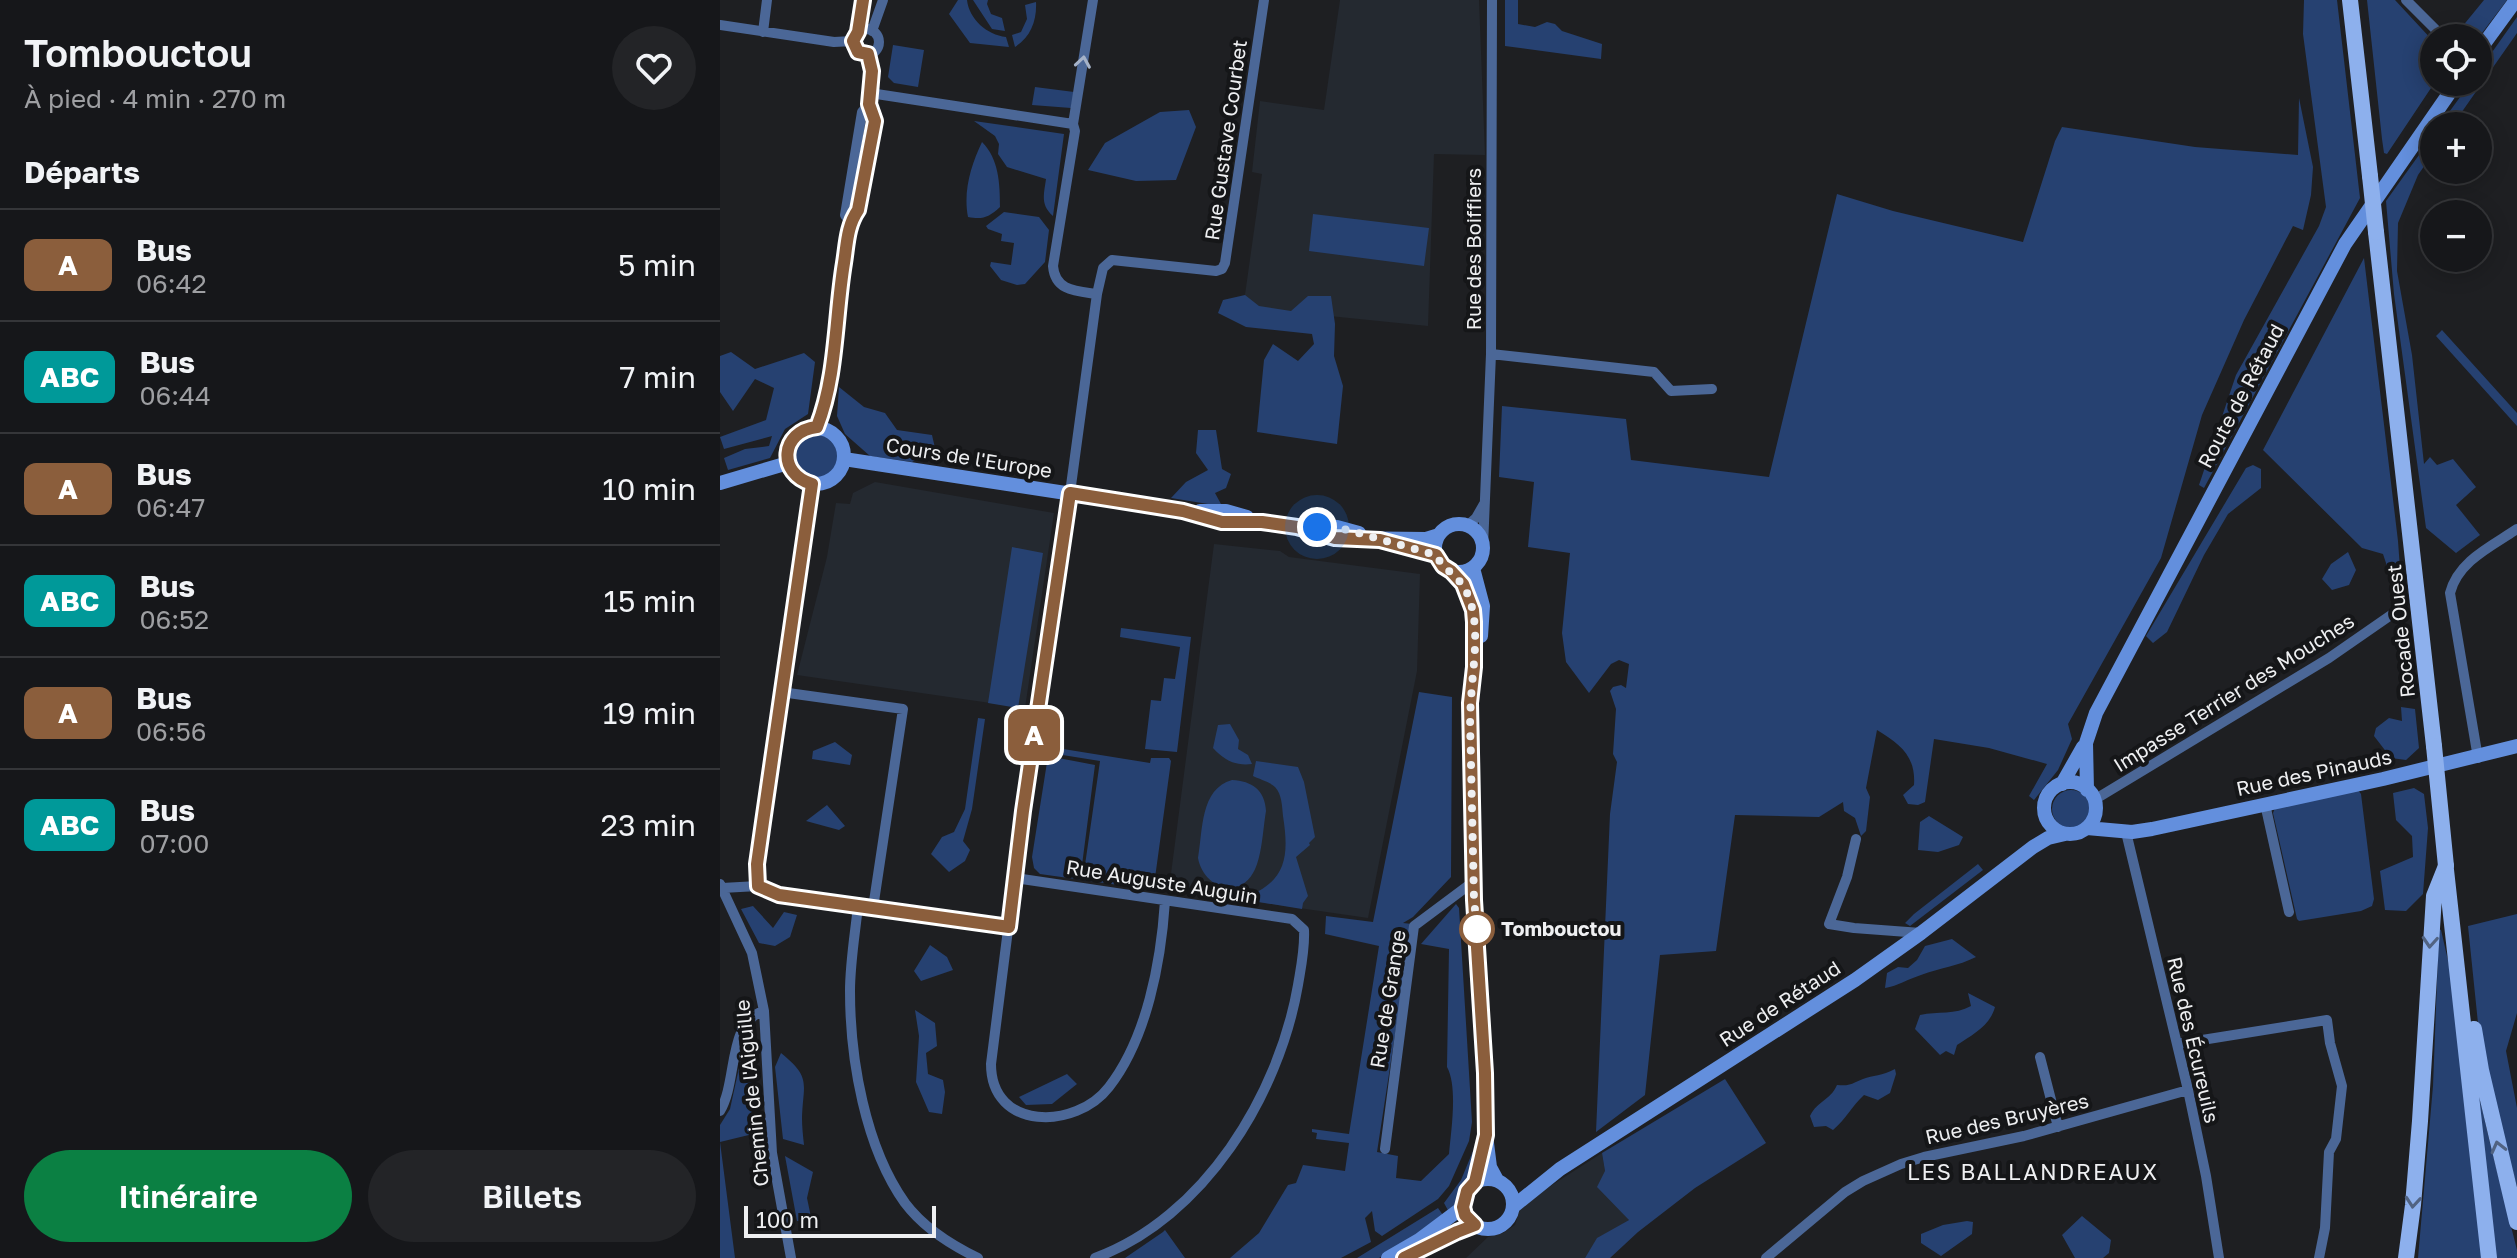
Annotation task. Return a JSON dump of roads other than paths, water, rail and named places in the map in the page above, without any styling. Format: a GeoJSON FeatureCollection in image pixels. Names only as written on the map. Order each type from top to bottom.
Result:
{"type":"FeatureCollection","features":[{"type":"Feature","properties":{"kind":"main road","name":"Rocade Ouest"},"geometry":{"type":"LineString","coordinates":[[2350,0],[2489,1258]]}},
{"type":"Feature","properties":{"kind":"main road"},"geometry":{"type":"LineString","coordinates":[[2406,1258],[2415,1177],[2434,896],[2446,866]]}},
{"type":"Feature","properties":{"kind":"main road"},"geometry":{"type":"LineString","coordinates":[[2455,946],[2517,1222]]}},
{"type":"Feature","properties":{"kind":"street"},"geometry":{"type":"LineString","coordinates":[[763,32],[767,0]]}},
{"type":"Feature","properties":{"kind":"street"},"geometry":{"type":"LineString","coordinates":[[720,25],[834,42],[856,37],[865,29],[872,31],[879,39],[874,52],[868,54],[858,52],[856,37],[863,0]]}},
{"type":"Feature","properties":{"kind":"street"},"geometry":{"type":"LineString","coordinates":[[872,31],[883,0]]}},
{"type":"Feature","properties":{"kind":"street"},"geometry":{"type":"LineString","coordinates":[[1093,0],[1053,266],[1054,277],[1061,286],[1097,294]]}},
{"type":"Feature","properties":{"kind":"street","name":"Rue Gustave Courbet"},"geometry":{"type":"LineString","coordinates":[[1165,901],[1156,974],[1143,1017],[1120,1070],[1102,1095],[1086,1107],[1049,1118],[1022,1115],[996,1091],[991,1075],[1023,811],[1097,294],[1103,268],[1112,260],[1216,271],[1222,269],[1264,0]]}},
{"type":"Feature","properties":{"kind":"street","name":"Rue des Boiffiers"},"geometry":{"type":"LineString","coordinates":[[1483,547],[1491,354],[1492,0]]}},
{"type":"Feature","properties":{"kind":"street"},"geometry":{"type":"LineString","coordinates":[[2406,0],[2430,24]]}},
{"type":"Feature","properties":{"kind":"street"},"geometry":{"type":"LineString","coordinates":[[2492,33],[2516,0]]}},
{"type":"Feature","properties":{"kind":"street"},"geometry":{"type":"LineString","coordinates":[[817,427],[827,400],[850,222],[858,210],[875,121],[870,99],[872,71],[868,54]]}},
{"type":"Feature","properties":{"kind":"street","name":"Route de Rétaud"},"geometry":{"type":"LineString","coordinates":[[2086,743],[2096,713],[2345,244],[2447,96]]}},
{"type":"Feature","properties":{"kind":"street"},"geometry":{"type":"LineString","coordinates":[[870,99],[1073,124]]}},
{"type":"Feature","properties":{"kind":"street"},"geometry":{"type":"LineString","coordinates":[[1491,354],[1654,372],[1671,391],[1712,389]]}},
{"type":"Feature","properties":{"kind":"street"},"geometry":{"type":"LineString","coordinates":[[817,427],[831,431],[840,440],[844,459],[832,479],[812,484],[797,477],[788,463],[787,451],[793,438],[808,428],[817,427]]}},
{"type":"Feature","properties":{"kind":"street","name":"Cours de l'Europe"},"geometry":{"type":"LineString","coordinates":[[844,459],[1183,511],[1226,511],[1335,538],[1426,539],[1439,535]]}},
{"type":"Feature","properties":{"kind":"street"},"geometry":{"type":"LineString","coordinates":[[720,483],[788,463]]}},
{"type":"Feature","properties":{"kind":"street"},"geometry":{"type":"LineString","coordinates":[[758,886],[757,864],[812,484]]}},
{"type":"Feature","properties":{"kind":"street"},"geometry":{"type":"LineString","coordinates":[[1467,526],[1481,512],[1486,498]]}},
{"type":"Feature","properties":{"kind":"street"},"geometry":{"type":"LineString","coordinates":[[1451,571],[1465,572],[1481,558],[1483,547],[1478,533],[1467,526],[1451,526],[1439,535],[1435,544],[1436,555],[1463,584],[1473,610],[1474,667]]}},
{"type":"Feature","properties":{"kind":"street"},"geometry":{"type":"LineString","coordinates":[[2478,758],[2450,593],[2455,578],[2465,565],[2517,529]]}},
{"type":"Feature","properties":{"kind":"street","name":"Cours de l'Europe"},"geometry":{"type":"LineString","coordinates":[[1380,540],[1436,555]]}},
{"type":"Feature","properties":{"kind":"street"},"geometry":{"type":"LineString","coordinates":[[1473,568],[1481,592],[1483,618],[1470,703],[1473,882],[1486,1135],[1490,1167],[1514,1206],[1501,1226],[1485,1229],[1475,1225],[1465,1215],[1463,1207],[1467,1191],[1475,1182],[1486,1135]]}},
{"type":"Feature","properties":{"kind":"street","name":"Impasse Terrier des Mouches"},"geometry":{"type":"LineString","coordinates":[[2092,799],[2329,658],[2391,615]]}},
{"type":"Feature","properties":{"kind":"street"},"geometry":{"type":"LineString","coordinates":[[781,692],[903,709],[873,908]]}},
{"type":"Feature","properties":{"kind":"street"},"geometry":{"type":"LineString","coordinates":[[2062,784],[2086,743]]}},
{"type":"Feature","properties":{"kind":"street"},"geometry":{"type":"LineString","coordinates":[[2013,861],[2043,840],[2087,828],[2094,817],[2086,743]]}},
{"type":"Feature","properties":{"kind":"street","name":"Rue des Pinauds"},"geometry":{"type":"LineString","coordinates":[[2087,828],[2122,831],[2152,829],[2478,758],[2517,746]]}},
{"type":"Feature","properties":{"kind":"street"},"geometry":{"type":"LineString","coordinates":[[2013,861],[2045,817],[2045,799],[2062,784],[2075,783],[2122,831]]}},
{"type":"Feature","properties":{"kind":"street"},"geometry":{"type":"LineString","coordinates":[[2265,804],[2289,912]]}},
{"type":"Feature","properties":{"kind":"street"},"geometry":{"type":"LineString","coordinates":[[2045,817],[2051,827],[2065,834]]}},
{"type":"Feature","properties":{"kind":"street","name":"Rue des Écureuils"},"geometry":{"type":"LineString","coordinates":[[2122,831],[2188,1090],[2219,1258]]}},
{"type":"Feature","properties":{"kind":"street"},"geometry":{"type":"LineString","coordinates":[[1856,839],[1847,877],[1829,924],[1921,933]]}},
{"type":"Feature","properties":{"kind":"street","name":"Rue de Rétaud"},"geometry":{"type":"LineString","coordinates":[[1514,1206],[1560,1169],[1855,980],[2013,861]]}},
{"type":"Feature","properties":{"kind":"street","name":"Rue Auguste Auguin"},"geometry":{"type":"LineString","coordinates":[[1015,878],[1292,919],[1302,926],[1305,940],[1285,1040],[1259,1101],[1226,1157],[1176,1208],[1143,1233],[1095,1258]]}},
{"type":"Feature","properties":{"kind":"street","name":"Rue de Grange"},"geometry":{"type":"LineString","coordinates":[[1385,1149],[1414,926],[1473,882]]}},
{"type":"Feature","properties":{"kind":"street"},"geometry":{"type":"LineString","coordinates":[[721,886],[758,886],[779,895],[1009,927]]}},
{"type":"Feature","properties":{"kind":"street","name":"Chemin de l'Aiguille"},"geometry":{"type":"LineString","coordinates":[[721,886],[725,906],[752,953],[764,1011],[772,1153],[791,1258]]}},
{"type":"Feature","properties":{"kind":"street"},"geometry":{"type":"LineString","coordinates":[[858,906],[850,990],[852,1026],[854,1058],[871,1129],[893,1185],[907,1204],[941,1237],[978,1258]]}},
{"type":"Feature","properties":{"kind":"street"},"geometry":{"type":"LineString","coordinates":[[722,1103],[730,1087],[739,1036],[749,1017],[764,1011]]}},
{"type":"Feature","properties":{"kind":"street"},"geometry":{"type":"LineString","coordinates":[[2177,1044],[2327,1020],[2342,1086],[2336,1139],[2329,1152],[2325,1228],[2319,1258]]}},
{"type":"Feature","properties":{"kind":"street"},"geometry":{"type":"LineString","coordinates":[[2040,1057],[2058,1127]]}},
{"type":"Feature","properties":{"kind":"street","name":"Rue des Bruyères"},"geometry":{"type":"LineString","coordinates":[[1766,1258],[1845,1192],[1882,1172],[1924,1157],[2058,1127],[2188,1090]]}},
{"type":"Feature","properties":{"kind":"street","name":"Rue de Rétaud"},"geometry":{"type":"LineString","coordinates":[[1503,1184],[1560,1169]]}},
{"type":"Feature","properties":{"kind":"street"},"geometry":{"type":"LineString","coordinates":[[1475,1182],[1488,1178],[1503,1184]]}},
{"type":"Feature","properties":{"kind":"street"},"geometry":{"type":"LineString","coordinates":[[1388,1258],[1419,1240],[1463,1207]]}},
{"type":"Feature","properties":{"kind":"street"},"geometry":{"type":"LineString","coordinates":[[1404,1258],[1475,1225]]}},
{"type":"Feature","properties":{"kind":"place","name":"Tombouctou"},"geometry":{"type":"Point","coordinates":[1477,929]}},
{"type":"Feature","properties":{"kind":"district","name":"LES BALLANDREAUX"},"geometry":{"type":"Point","coordinates":[2033,1172]}}]}
